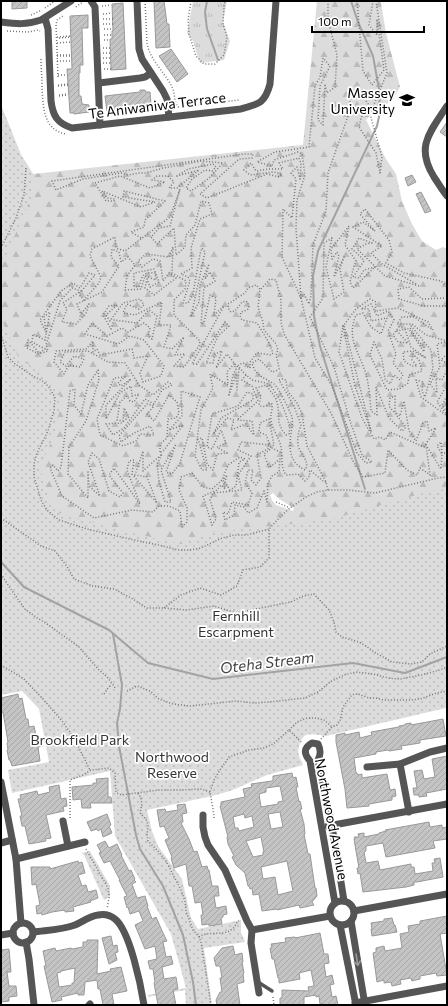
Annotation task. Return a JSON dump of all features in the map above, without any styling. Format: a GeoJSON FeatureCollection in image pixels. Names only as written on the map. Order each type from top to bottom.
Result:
{"type":"FeatureCollection","features":[{"type":"Feature","properties":{"kind":"street"},"geometry":{"type":"LineString","coordinates":[[1,22],[25,24],[41,20],[71,1]]}},
{"type":"Feature","properties":{"kind":"street"},"geometry":{"type":"LineString","coordinates":[[91,1],[95,7],[100,125]]}},
{"type":"Feature","properties":{"kind":"street"},"geometry":{"type":"LineString","coordinates":[[137,1],[139,49],[142,59],[163,90],[167,99],[169,117]]}},
{"type":"Feature","properties":{"kind":"street","name":"Te Aniwaniwa Terrace"},"geometry":{"type":"LineString","coordinates":[[45,18],[48,29],[51,101],[53,112],[58,120],[65,126],[72,128],[241,109],[259,104],[267,94],[270,84],[276,1]]}},
{"type":"Feature","properties":{"kind":"street"},"geometry":{"type":"LineString","coordinates":[[99,83],[140,78],[151,73]]}},
{"type":"Feature","properties":{"kind":"street"},"geometry":{"type":"LineString","coordinates":[[447,106],[430,131],[425,151],[429,169],[447,196]]}},
{"type":"Feature","properties":{"kind":"street","name":"Northwood Avenue"},"geometry":{"type":"LineString","coordinates":[[335,903],[310,761],[305,750],[306,747],[312,743],[318,744],[321,750],[318,760],[332,826],[344,901]]}},
{"type":"Feature","properties":{"kind":"street"},"geometry":{"type":"LineString","coordinates":[[367,767],[400,764],[430,752],[447,748]]}},
{"type":"Feature","properties":{"kind":"street"},"geometry":{"type":"LineString","coordinates":[[400,764],[409,812]]}},
{"type":"Feature","properties":{"kind":"street"},"geometry":{"type":"LineString","coordinates":[[1,782],[16,859],[21,923]]}},
{"type":"Feature","properties":{"kind":"street"},"geometry":{"type":"LineString","coordinates":[[322,828],[447,804]]}},
{"type":"Feature","properties":{"kind":"street"},"geometry":{"type":"LineString","coordinates":[[203,815],[203,827],[208,845],[224,870],[252,930],[251,943],[259,993]]}},
{"type":"Feature","properties":{"kind":"street"},"geometry":{"type":"LineString","coordinates":[[63,821],[68,846]]}},
{"type":"Feature","properties":{"kind":"street"},"geometry":{"type":"LineString","coordinates":[[1,843],[12,840]]}},
{"type":"Feature","properties":{"kind":"street"},"geometry":{"type":"LineString","coordinates":[[16,859],[82,843]]}},
{"type":"Feature","properties":{"kind":"street"},"geometry":{"type":"LineString","coordinates":[[354,911],[447,894]]}},
{"type":"Feature","properties":{"kind":"street"},"geometry":{"type":"LineString","coordinates":[[351,921],[345,925],[334,923],[330,916],[330,909],[335,903],[344,901],[349,904],[354,911],[351,921],[364,1003]]}},
{"type":"Feature","properties":{"kind":"street"},"geometry":{"type":"LineString","coordinates":[[33,932],[62,929],[97,915],[107,915],[115,919],[121,927],[130,946],[141,986],[143,1005]]}},
{"type":"Feature","properties":{"kind":"street"},"geometry":{"type":"LineString","coordinates":[[252,930],[330,916]]}},
{"type":"Feature","properties":{"kind":"street"},"geometry":{"type":"LineString","coordinates":[[21,923],[28,924],[32,928],[33,934],[31,939],[26,942],[20,942],[15,939],[13,933],[14,928],[21,923]]}},
{"type":"Feature","properties":{"kind":"street"},"geometry":{"type":"LineString","coordinates":[[340,925],[355,1004],[447,986]]}},
{"type":"Feature","properties":{"kind":"street"},"geometry":{"type":"LineString","coordinates":[[1,935],[13,933]]}},
{"type":"Feature","properties":{"kind":"street"},"geometry":{"type":"LineString","coordinates":[[26,942],[34,1005]]}},
{"type":"Feature","properties":{"kind":"lane"},"geometry":{"type":"LineString","coordinates":[[257,982],[272,990]]}},
{"type":"Feature","properties":{"kind":"path"},"geometry":{"type":"LineString","coordinates":[[30,15],[40,12],[55,1]]}},
{"type":"Feature","properties":{"kind":"path"},"geometry":{"type":"LineString","coordinates":[[145,1],[148,50],[174,91],[176,104],[178,107],[239,100]]}},
{"type":"Feature","properties":{"kind":"path"},"geometry":{"type":"LineString","coordinates":[[190,1],[188,20],[189,34],[196,56],[204,64],[215,64],[224,55],[227,37],[223,24],[225,1]]}},
{"type":"Feature","properties":{"kind":"path"},"geometry":{"type":"LineString","coordinates":[[328,1],[328,20],[337,54],[335,87],[327,93],[325,84],[323,125],[318,120],[320,86],[330,66],[323,58],[320,77],[315,86],[309,147],[275,152],[257,162],[272,166],[274,160],[298,152],[302,154],[305,175],[297,200],[296,228],[301,298],[315,358],[332,386],[357,453],[366,463],[372,462],[362,455],[334,367],[310,317],[323,298],[324,243],[332,238],[326,267],[334,299],[344,292],[340,269],[344,257],[334,277],[339,256],[337,252],[332,259],[331,249],[349,226],[345,245],[356,260],[350,282],[353,288],[375,267],[364,270],[359,278],[353,277],[364,261],[352,249],[359,238],[372,243],[366,244],[357,249],[384,276],[418,286],[382,264],[371,252],[382,246],[353,228],[362,222],[375,231],[360,214],[365,209],[389,240],[392,252],[386,262],[404,274],[441,281],[447,287]]}},
{"type":"Feature","properties":{"kind":"path"},"geometry":{"type":"LineString","coordinates":[[357,1],[363,71],[372,85],[384,70],[377,19],[377,35],[369,25],[374,1]]}},
{"type":"Feature","properties":{"kind":"path"},"geometry":{"type":"LineString","coordinates":[[301,298],[304,294],[309,304],[311,296],[313,245],[326,211],[328,173],[348,116],[351,94],[361,94],[369,105],[361,118],[359,127],[376,153],[380,173],[382,157],[370,114],[387,73],[374,1]]}},
{"type":"Feature","properties":{"kind":"path"},"geometry":{"type":"LineString","coordinates":[[95,22],[112,13]]}},
{"type":"Feature","properties":{"kind":"path"},"geometry":{"type":"LineString","coordinates":[[95,22],[112,19]]}},
{"type":"Feature","properties":{"kind":"path"},"geometry":{"type":"LineString","coordinates":[[95,22],[113,24]]}},
{"type":"Feature","properties":{"kind":"path"},"geometry":{"type":"LineString","coordinates":[[95,22],[113,29]]}},
{"type":"Feature","properties":{"kind":"path"},"geometry":{"type":"LineString","coordinates":[[4,30],[14,32],[38,30],[41,33]]}},
{"type":"Feature","properties":{"kind":"path"},"geometry":{"type":"LineString","coordinates":[[57,37],[71,37]]}},
{"type":"Feature","properties":{"kind":"path"},"geometry":{"type":"LineString","coordinates":[[57,43],[71,42]]}},
{"type":"Feature","properties":{"kind":"path"},"geometry":{"type":"LineString","coordinates":[[57,56],[72,55]]}},
{"type":"Feature","properties":{"kind":"path"},"geometry":{"type":"LineString","coordinates":[[41,57],[44,112],[49,124],[56,130],[64,134],[71,135]]}},
{"type":"Feature","properties":{"kind":"path"},"geometry":{"type":"LineString","coordinates":[[57,61],[72,61]]}},
{"type":"Feature","properties":{"kind":"path"},"geometry":{"type":"LineString","coordinates":[[58,75],[67,75]]}},
{"type":"Feature","properties":{"kind":"path"},"geometry":{"type":"LineString","coordinates":[[58,85],[68,85]]}},
{"type":"Feature","properties":{"kind":"path"},"geometry":{"type":"LineString","coordinates":[[59,95],[68,95]]}},
{"type":"Feature","properties":{"kind":"path"},"geometry":{"type":"LineString","coordinates":[[141,238],[131,232],[144,227],[145,220],[165,201],[124,191],[124,197],[155,202],[141,207],[102,191],[107,198],[115,198],[114,201],[106,200],[95,183],[120,176],[150,188],[165,182],[152,180],[157,176],[168,176],[174,182],[169,188],[177,188],[199,170],[177,176],[188,169],[213,164],[216,168],[212,171],[205,170],[192,180],[186,188],[190,191],[208,179],[223,164],[202,161],[162,168],[146,173],[128,175],[121,173],[83,179],[56,190],[52,181],[253,154],[252,158],[239,159],[200,194],[207,198],[267,174],[279,177],[282,174],[273,172],[250,175],[244,170],[250,164],[256,171],[283,169],[279,163],[298,158],[301,163],[300,179],[297,167],[291,173],[296,179],[292,218],[283,209],[282,257],[301,298]]}},
{"type":"Feature","properties":{"kind":"path"},"geometry":{"type":"LineString","coordinates":[[1,248],[16,218],[24,195],[26,168]]}},
{"type":"Feature","properties":{"kind":"path"},"geometry":{"type":"LineString","coordinates":[[246,375],[242,380],[252,386],[258,401],[237,420],[252,421],[254,435],[246,424],[231,430],[234,420],[227,418],[214,433],[221,418],[253,400],[253,394],[247,392],[238,406],[212,414],[207,447],[212,449],[221,430],[226,443],[217,447],[227,453],[216,454],[213,470],[207,464],[202,438],[198,439],[207,470],[202,470],[195,456],[202,410],[214,388],[210,374],[228,385],[227,372],[234,364],[236,369],[233,375],[229,395],[236,375],[238,390],[239,369],[227,354],[216,368],[222,351],[215,354],[213,363],[206,363],[218,336],[229,326],[225,322],[197,364],[192,364],[224,306],[214,315],[216,298],[210,295],[204,324],[201,324],[204,288],[215,281],[210,272],[205,279],[209,264],[200,285],[199,302],[190,317],[205,252],[202,248],[193,294],[188,303],[183,303],[190,281],[188,277],[181,274],[192,268],[191,248],[200,219],[212,214],[209,203],[200,201],[195,225],[186,235],[186,247],[176,255],[174,228],[158,244],[151,237],[159,228],[170,226],[180,189],[170,217],[126,251],[116,248],[115,237],[92,249],[90,256],[101,277],[99,284],[84,300],[79,294],[95,275],[89,273],[80,288],[73,283],[61,291],[40,320],[46,332],[44,317],[50,312],[45,340],[33,334],[32,342],[45,349],[39,353],[28,340],[27,348],[39,354],[48,351],[46,345],[60,301],[72,288],[81,291],[63,303],[67,309],[62,322],[76,324],[86,313],[89,304],[81,314],[78,304],[102,292],[119,266],[111,257],[112,249],[119,252],[121,262],[128,257],[135,265],[127,276],[125,290],[141,289],[145,276],[156,280],[155,273],[148,272],[142,276],[138,287],[134,286],[134,273],[154,269],[159,282],[150,287],[147,279],[145,288],[154,295],[176,278],[169,273],[163,281],[160,261],[153,259],[142,267],[138,261],[146,254],[169,257],[173,246],[172,273],[186,281],[185,289],[174,300],[174,315],[200,341],[199,346],[184,367],[174,366],[185,354],[175,355],[184,337],[172,349],[164,347],[171,325],[159,326],[162,302],[134,315],[124,313],[127,304],[139,309],[144,304],[140,299],[123,303],[110,321],[106,315],[117,305],[109,306],[103,315],[111,329],[114,320],[137,323],[149,310],[157,316],[152,340],[148,336],[150,328],[144,323],[128,332],[122,328],[107,336],[92,323],[85,334],[118,344],[130,336],[144,340],[164,366],[161,376],[143,382],[140,373],[148,356],[134,358],[132,349],[100,355],[97,349],[93,352],[93,341],[86,349],[56,351],[54,362],[64,374],[69,365],[80,367],[84,359],[74,356],[66,366],[60,362],[65,352],[88,351],[108,362],[125,363],[139,385],[153,395],[168,382],[172,385],[162,390],[154,404],[145,399],[124,428],[113,435],[106,424],[121,423],[129,417],[124,408],[123,421],[117,420],[120,402],[127,396],[130,401],[134,402],[139,394],[132,396],[131,386],[120,393],[106,418],[106,405],[131,379],[121,386],[118,383],[125,377],[114,378],[97,419],[100,435],[124,446],[136,442],[140,434],[154,435],[150,426],[134,433],[122,442],[119,436],[148,404],[154,406],[147,414],[154,421],[169,395],[177,402],[179,412],[176,418],[168,419],[167,438],[160,444],[160,453],[183,425],[169,430],[182,416],[181,391],[200,397],[180,462],[172,474],[166,472],[176,444],[161,470],[171,502],[165,502],[159,481],[157,464],[162,454],[143,471],[143,451],[135,475],[147,477],[157,503],[132,474],[134,460],[129,461],[127,470],[140,504],[114,468],[109,475],[123,493],[120,497],[109,491],[99,459],[92,453],[88,462],[100,496],[89,486],[88,472],[88,498],[68,474],[69,447],[86,420],[99,380],[98,370],[88,385],[81,414],[74,405],[75,390],[70,391],[61,467],[58,471],[53,465],[50,468],[62,496],[94,518],[132,510],[153,512],[159,506],[169,506],[180,511],[182,527],[187,522],[187,508],[179,490],[181,478],[192,473],[203,487],[212,489],[222,480],[228,465],[240,457],[245,459],[239,462],[236,486],[230,490],[225,482],[227,475],[223,480],[225,489],[221,485],[217,490],[203,496],[212,525],[216,519],[210,500],[213,494],[242,490],[238,475],[251,456],[238,450],[241,442],[270,445],[266,435],[259,432],[260,423],[269,419],[274,445],[257,455],[261,478],[256,486],[251,480],[253,470],[248,470],[245,483],[252,493],[248,505],[232,502],[228,514],[223,512],[225,520],[234,515],[235,505],[244,507],[248,513],[257,508],[264,491],[267,502],[268,483],[272,476],[279,472],[280,459],[270,468],[264,454],[272,448],[282,453]]}},
{"type":"Feature","properties":{"kind":"path"},"geometry":{"type":"LineString","coordinates":[[328,490],[326,482],[307,446],[302,414],[297,403],[287,389],[286,380],[279,380],[294,406],[301,425],[298,433],[298,445],[300,452],[307,463],[308,467],[305,470],[294,462],[291,455],[292,417],[283,398],[274,385],[259,375],[253,368],[252,363],[259,359],[272,372],[278,369],[276,355],[278,350],[276,344],[264,330],[264,322],[258,307],[260,289],[270,279],[276,280],[281,300],[281,322],[284,334],[331,413],[353,461],[363,477],[385,473],[388,450],[407,470],[417,475],[420,468],[430,475],[426,445],[441,469],[442,454],[437,446],[441,442],[442,453],[447,453]]}},
{"type":"Feature","properties":{"kind":"path"},"geometry":{"type":"LineString","coordinates":[[260,289],[256,285],[248,288],[245,293],[228,304],[229,310],[231,312],[235,311],[242,302],[246,300],[249,308],[241,312],[240,316],[242,320],[257,323],[268,341],[273,353],[271,355],[256,354],[250,362],[250,368],[245,363],[238,366],[252,380],[266,383],[271,386],[283,406],[290,427],[289,434],[286,435],[279,423],[278,406],[272,393],[266,386],[256,388],[261,396],[259,405],[262,407],[270,403],[272,404],[273,409],[271,421],[279,441],[282,453],[282,467],[286,475],[298,474],[305,481],[310,475],[310,470],[326,482]]}},
{"type":"Feature","properties":{"kind":"path"},"geometry":{"type":"LineString","coordinates":[[447,298],[422,299],[408,287],[398,289],[399,299],[424,306],[447,306]]}},
{"type":"Feature","properties":{"kind":"path"},"geometry":{"type":"LineString","coordinates":[[447,341],[426,335],[412,324],[397,324],[402,316],[414,317],[433,330],[428,322],[398,308],[376,311],[376,302],[370,299],[356,309],[344,325],[372,431],[355,386],[343,325],[339,352],[362,418],[374,439],[380,437],[385,440],[390,432],[424,447],[436,428],[429,431],[427,421],[423,423],[416,442],[409,432],[404,401],[400,416],[395,412],[395,396],[390,398],[389,406],[406,427],[402,431],[389,418],[376,387],[377,415],[371,411],[366,375],[352,337],[352,322],[356,314],[362,312],[371,327],[380,334],[387,318],[371,322],[370,309],[360,309],[371,304],[377,316],[388,311],[394,320],[388,331],[396,354],[393,363],[403,375],[400,380],[394,375],[390,384],[385,379],[382,359],[374,342],[370,355],[387,390],[399,389],[408,383],[409,375],[422,371],[419,360],[413,354],[412,360],[417,366],[412,366],[404,360],[403,352],[413,351],[426,358],[411,347],[405,329],[397,331],[408,343],[398,342],[393,335],[399,327],[409,329],[424,352],[424,346],[410,328],[411,326],[431,350],[433,368],[425,397],[422,392],[423,382],[416,380],[421,397],[447,416]]}},
{"type":"Feature","properties":{"kind":"path"},"geometry":{"type":"LineString","coordinates":[[1,334],[8,357],[31,375],[41,380],[48,386],[55,397],[52,421],[37,453],[34,464],[34,477],[41,500],[47,510],[59,520],[87,529],[178,550],[190,550],[201,548],[222,538],[235,535],[247,535],[270,529],[290,508],[306,497],[317,492],[328,490],[348,490],[375,493],[447,477]]}},
{"type":"Feature","properties":{"kind":"path"},"geometry":{"type":"LineString","coordinates":[[447,344],[445,342],[437,344],[440,367],[430,384],[437,393],[436,378],[442,380],[447,370]]}},
{"type":"Feature","properties":{"kind":"path"},"geometry":{"type":"LineString","coordinates":[[447,354],[441,360],[447,363]]}},
{"type":"Feature","properties":{"kind":"path"},"geometry":{"type":"LineString","coordinates":[[447,384],[437,402],[447,416]]}},
{"type":"Feature","properties":{"kind":"path"},"geometry":{"type":"LineString","coordinates":[[447,396],[442,405],[447,412]]}},
{"type":"Feature","properties":{"kind":"path"},"geometry":{"type":"LineString","coordinates":[[447,401],[447,407]]}},
{"type":"Feature","properties":{"kind":"path"},"geometry":{"type":"LineString","coordinates":[[276,502],[290,508]]}},
{"type":"Feature","properties":{"kind":"path"},"geometry":{"type":"LineString","coordinates":[[1,518],[41,546],[55,551],[68,568],[74,579],[93,586],[114,589],[147,608],[188,610],[214,606],[236,613],[291,602],[303,596],[314,594],[329,610],[336,632],[342,638],[359,642],[392,662],[411,664],[422,662],[430,654],[447,646]]}},
{"type":"Feature","properties":{"kind":"path"},"geometry":{"type":"LineString","coordinates":[[164,608],[182,595],[200,588],[221,595],[237,586],[243,570],[260,567],[269,558],[270,529]]}},
{"type":"Feature","properties":{"kind":"path"},"geometry":{"type":"LineString","coordinates":[[1,574],[25,609],[79,647],[108,678],[116,690]]}},
{"type":"Feature","properties":{"kind":"path"},"geometry":{"type":"LineString","coordinates":[[1,665],[24,679],[62,721],[74,738],[90,770]]}},
{"type":"Feature","properties":{"kind":"path"},"geometry":{"type":"LineString","coordinates":[[127,691],[137,686],[150,691],[159,700],[173,704],[190,706],[236,701],[254,703],[269,702],[305,698],[318,692],[330,682],[344,675],[356,672],[400,679],[421,675],[447,667]]}},
{"type":"Feature","properties":{"kind":"path"},"geometry":{"type":"LineString","coordinates":[[104,694],[111,684]]}},
{"type":"Feature","properties":{"kind":"path"},"geometry":{"type":"LineString","coordinates":[[318,744],[325,734],[340,721],[344,707],[354,694],[384,700],[409,700],[420,699],[447,691]]}},
{"type":"Feature","properties":{"kind":"path"},"geometry":{"type":"LineString","coordinates":[[214,818],[210,792],[214,780],[229,757],[249,750],[264,748],[273,744],[297,722],[307,718],[324,720],[332,727]]}},
{"type":"Feature","properties":{"kind":"path"},"geometry":{"type":"LineString","coordinates":[[290,730],[306,747]]}},
{"type":"Feature","properties":{"kind":"path"},"geometry":{"type":"LineString","coordinates":[[63,821],[71,818],[70,780],[83,775],[90,770],[109,768],[115,773],[116,792],[123,795],[159,790],[201,789],[210,792]]}},
{"type":"Feature","properties":{"kind":"path"},"geometry":{"type":"LineString","coordinates":[[137,793],[141,798],[142,804],[140,813],[148,826],[148,841],[158,851],[181,890],[185,901],[186,911],[193,930],[201,942],[211,1005]]}},
{"type":"Feature","properties":{"kind":"path"},"geometry":{"type":"LineString","coordinates":[[82,843],[108,888],[109,898],[107,915]]}},
{"type":"Feature","properties":{"kind":"path"},"geometry":{"type":"LineString","coordinates":[[199,937],[202,934],[224,933],[232,929],[238,921],[247,921]]}},
{"type":"Feature","properties":{"kind":"path"},"geometry":{"type":"LineString","coordinates":[[272,990],[274,1005]]}},
{"type":"Feature","properties":{"kind":"green space"},"geometry":{"type":"Polygon","coordinates":[[[193,1],[227,1],[223,22],[230,41],[224,60],[200,63],[193,41],[187,33],[193,1]]]}},
{"type":"Feature","properties":{"kind":"green space"},"geometry":{"type":"Polygon","coordinates":[[[317,1],[382,1],[381,3],[386,33],[400,87],[392,101],[375,110],[366,120],[386,159],[396,174],[402,201],[412,224],[422,241],[436,250],[443,247],[447,249],[447,672],[1,611],[1,105],[21,155],[33,174],[303,145],[317,1]],[[273,493],[270,495],[276,505],[293,511],[294,508],[279,499],[273,493]]]}},
{"type":"Feature","properties":{"kind":"green space"},"geometry":{"type":"Polygon","coordinates":[[[1,105],[21,155],[33,174],[31,198],[2,265],[1,275],[1,105]]]}},
{"type":"Feature","properties":{"kind":"green space","name":"Fernhill Escarpment"},"geometry":{"type":"Polygon","coordinates":[[[1,319],[18,356],[58,388],[61,403],[54,436],[40,467],[49,500],[59,513],[120,530],[181,544],[214,532],[329,520],[430,491],[447,489],[447,710],[446,708],[326,736],[308,734],[304,736],[298,750],[303,765],[267,775],[230,791],[147,810],[152,831],[158,846],[182,879],[191,918],[198,929],[241,920],[241,932],[245,942],[204,948],[212,1005],[186,1005],[185,990],[148,997],[148,995],[186,988],[171,934],[115,836],[110,771],[12,793],[8,770],[49,762],[39,709],[22,691],[1,695],[1,319]]]}},
{"type":"Feature","properties":{"kind":"green space"},"geometry":{"type":"Polygon","coordinates":[[[90,851],[110,886],[110,896],[104,900],[84,855],[81,853],[90,851]]]}},
{"type":"Feature","properties":{"kind":"building"},"geometry":{"type":"Polygon","coordinates":[[[12,1],[27,1],[27,8],[12,9],[12,1]]]}},
{"type":"Feature","properties":{"kind":"building"},"geometry":{"type":"Polygon","coordinates":[[[154,1],[164,1],[167,24],[169,24],[170,47],[156,48],[154,1]]]}},
{"type":"Feature","properties":{"kind":"building"},"geometry":{"type":"Polygon","coordinates":[[[123,3],[126,69],[111,70],[110,39],[112,39],[113,31],[112,4],[123,3]]]}},
{"type":"Feature","properties":{"kind":"building"},"geometry":{"type":"Polygon","coordinates":[[[88,15],[88,28],[82,28],[83,65],[80,65],[79,96],[81,96],[82,104],[89,105],[89,112],[74,114],[70,113],[67,69],[72,69],[70,16],[88,15]]]}},
{"type":"Feature","properties":{"kind":"building"},"geometry":{"type":"Polygon","coordinates":[[[171,49],[188,74],[177,82],[159,56],[171,49]]]}},
{"type":"Feature","properties":{"kind":"building"},"geometry":{"type":"Polygon","coordinates":[[[140,90],[150,92],[151,104],[107,111],[105,96],[140,92],[140,90]]]}},
{"type":"Feature","properties":{"kind":"building"},"geometry":{"type":"Polygon","coordinates":[[[447,122],[447,137],[440,132],[447,122]]]}},
{"type":"Feature","properties":{"kind":"building"},"geometry":{"type":"Polygon","coordinates":[[[412,175],[416,182],[408,186],[405,178],[412,175]]]}},
{"type":"Feature","properties":{"kind":"building"},"geometry":{"type":"Polygon","coordinates":[[[421,192],[431,211],[425,213],[416,194],[421,192]]]}},
{"type":"Feature","properties":{"kind":"building"},"geometry":{"type":"Polygon","coordinates":[[[18,694],[19,699],[22,698],[29,727],[34,726],[37,740],[41,739],[43,746],[38,747],[40,761],[12,766],[7,750],[8,742],[3,712],[1,713],[1,698],[18,694]]]}},
{"type":"Feature","properties":{"kind":"building"},"geometry":{"type":"Polygon","coordinates":[[[443,719],[446,736],[420,740],[420,743],[401,746],[402,749],[376,752],[376,754],[354,758],[356,773],[358,775],[362,774],[362,778],[387,774],[390,790],[395,789],[396,796],[392,797],[392,800],[369,804],[369,806],[347,808],[336,735],[359,732],[360,738],[372,735],[371,732],[399,727],[405,724],[411,723],[411,725],[443,719]]]}},
{"type":"Feature","properties":{"kind":"building"},"geometry":{"type":"Polygon","coordinates":[[[447,756],[447,789],[426,793],[427,796],[419,797],[419,795],[414,795],[413,788],[417,788],[414,771],[422,770],[424,779],[435,777],[432,759],[447,756]]]}},
{"type":"Feature","properties":{"kind":"building"},"geometry":{"type":"Polygon","coordinates":[[[292,773],[293,778],[296,777],[298,787],[296,787],[302,809],[300,809],[304,824],[304,834],[308,854],[310,854],[317,896],[312,902],[314,905],[300,908],[299,905],[277,910],[262,911],[259,894],[253,895],[252,888],[250,889],[248,886],[245,873],[236,865],[232,857],[234,856],[228,844],[228,837],[220,806],[221,802],[245,797],[243,789],[252,787],[251,784],[272,781],[273,776],[292,773]],[[280,786],[266,788],[266,792],[259,794],[261,807],[278,804],[278,802],[283,801],[280,786]],[[280,812],[268,814],[271,829],[283,827],[280,812]],[[244,814],[233,817],[235,828],[238,828],[239,831],[254,827],[252,816],[245,818],[244,814]],[[261,837],[246,841],[253,857],[263,855],[264,852],[261,837]],[[287,861],[261,867],[263,879],[275,877],[278,895],[293,891],[287,861]]]}},
{"type":"Feature","properties":{"kind":"building"},"geometry":{"type":"Polygon","coordinates":[[[108,778],[108,797],[111,797],[112,803],[90,803],[91,808],[82,808],[81,799],[73,800],[72,787],[93,785],[93,783],[97,783],[96,779],[108,778]]]}},
{"type":"Feature","properties":{"kind":"building"},"geometry":{"type":"Polygon","coordinates":[[[59,785],[61,799],[66,798],[67,806],[63,807],[64,811],[46,815],[51,838],[45,839],[46,841],[29,844],[25,826],[22,826],[20,816],[22,816],[18,799],[21,799],[20,795],[37,791],[38,795],[50,792],[49,787],[59,785]]]}},
{"type":"Feature","properties":{"kind":"building"},"geometry":{"type":"Polygon","coordinates":[[[185,804],[187,813],[182,814],[183,822],[181,823],[194,852],[197,851],[202,867],[207,866],[209,870],[212,886],[218,886],[219,896],[214,896],[216,908],[226,906],[227,914],[223,915],[221,918],[222,924],[209,926],[209,924],[202,925],[201,915],[203,915],[201,902],[195,903],[192,886],[189,886],[186,864],[174,868],[172,857],[165,840],[169,838],[164,826],[160,827],[157,810],[165,809],[166,812],[178,810],[177,805],[185,804]]]}},
{"type":"Feature","properties":{"kind":"building"},"geometry":{"type":"Polygon","coordinates":[[[107,814],[112,833],[103,837],[101,829],[98,831],[97,829],[91,831],[87,822],[107,814]]]}},
{"type":"Feature","properties":{"kind":"building"},"geometry":{"type":"Polygon","coordinates":[[[429,822],[430,827],[442,825],[442,828],[447,827],[447,839],[433,841],[435,848],[386,857],[383,843],[366,846],[366,851],[364,852],[366,863],[378,861],[380,870],[411,864],[411,867],[414,867],[415,874],[433,871],[432,863],[435,863],[434,859],[440,858],[443,877],[414,882],[414,885],[406,887],[363,892],[360,873],[358,874],[357,868],[359,868],[354,837],[359,837],[358,834],[364,833],[364,837],[379,834],[386,831],[385,830],[429,822]]]}},
{"type":"Feature","properties":{"kind":"building"},"geometry":{"type":"Polygon","coordinates":[[[105,841],[109,848],[117,844],[129,871],[131,870],[135,879],[134,880],[136,882],[132,884],[137,898],[145,896],[152,919],[156,917],[167,941],[163,942],[166,957],[171,956],[173,964],[162,967],[164,979],[176,977],[178,989],[173,990],[176,1005],[158,1005],[153,969],[150,969],[148,961],[157,959],[155,946],[145,949],[135,925],[143,921],[139,911],[130,914],[124,897],[127,896],[120,880],[110,861],[104,863],[99,853],[101,852],[97,845],[105,841]]]}},
{"type":"Feature","properties":{"kind":"building"},"geometry":{"type":"Polygon","coordinates":[[[78,861],[79,863],[82,862],[85,873],[78,875],[82,886],[86,885],[88,892],[96,890],[98,898],[90,901],[91,902],[73,907],[74,911],[65,912],[65,910],[42,915],[41,913],[37,914],[36,906],[40,905],[36,884],[32,885],[31,867],[50,867],[50,869],[78,861]]]}},
{"type":"Feature","properties":{"kind":"building"},"geometry":{"type":"Polygon","coordinates":[[[447,916],[447,933],[440,934],[447,975],[437,976],[436,973],[420,976],[420,979],[412,981],[411,978],[400,980],[401,984],[392,986],[391,982],[384,983],[384,980],[377,982],[373,953],[376,952],[376,948],[384,946],[385,951],[402,948],[400,934],[409,932],[408,926],[420,924],[420,921],[447,916]]]}},
{"type":"Feature","properties":{"kind":"building"},"geometry":{"type":"Polygon","coordinates":[[[392,918],[397,932],[372,936],[371,923],[392,918]]]}},
{"type":"Feature","properties":{"kind":"building"},"geometry":{"type":"Polygon","coordinates":[[[320,933],[324,954],[328,954],[329,963],[324,964],[326,977],[332,975],[334,984],[330,985],[332,997],[336,996],[338,1005],[320,1004],[319,996],[316,997],[316,995],[304,997],[304,1005],[280,1005],[282,990],[309,991],[308,987],[314,986],[311,970],[299,973],[300,979],[279,983],[274,959],[272,959],[270,948],[272,948],[271,944],[286,942],[285,938],[295,938],[320,933]]]}},
{"type":"Feature","properties":{"kind":"building"},"geometry":{"type":"Polygon","coordinates":[[[111,936],[113,946],[117,945],[118,952],[115,953],[117,960],[109,964],[102,938],[111,936]]]}},
{"type":"Feature","properties":{"kind":"building"},"geometry":{"type":"Polygon","coordinates":[[[87,940],[98,940],[97,974],[121,967],[127,991],[112,994],[114,1005],[103,1005],[97,980],[85,982],[84,995],[78,995],[78,993],[61,997],[62,1000],[52,1002],[44,966],[46,966],[43,951],[55,948],[56,951],[83,947],[83,942],[87,942],[87,940]],[[75,968],[57,973],[59,987],[72,985],[72,983],[74,983],[75,968]]]}},
{"type":"Feature","properties":{"kind":"building"},"geometry":{"type":"Polygon","coordinates":[[[233,946],[235,955],[242,953],[244,982],[237,984],[240,1005],[217,1005],[216,1000],[220,992],[222,992],[220,978],[222,978],[220,966],[216,966],[214,958],[222,948],[233,946]]]}},
{"type":"Feature","properties":{"kind":"building"},"geometry":{"type":"Polygon","coordinates":[[[9,949],[11,972],[7,972],[9,986],[16,986],[17,996],[9,997],[9,1001],[1,1002],[1,950],[9,949]]]}},
{"type":"Feature","properties":{"kind":"waterway"},"geometry":{"type":"LineString","coordinates":[[207,1],[205,12],[207,29],[218,60]]}},
{"type":"Feature","properties":{"kind":"waterway"},"geometry":{"type":"LineString","coordinates":[[351,1],[358,22],[373,56],[379,89],[380,112],[377,126],[318,251],[313,276],[314,316],[320,346],[365,489]]}},
{"type":"Feature","properties":{"kind":"waterway","name":"Oteha Stream"},"geometry":{"type":"LineString","coordinates":[[1,562],[24,587],[109,630],[148,663],[213,679],[353,663],[405,673],[447,657]]}},
{"type":"Feature","properties":{"kind":"waterway"},"geometry":{"type":"LineString","coordinates":[[113,634],[122,685],[117,723],[119,746],[136,835],[140,849],[163,886],[183,935],[193,982],[196,1005]]}},
{"type":"Feature","properties":{"kind":"place","name":"Massey University"},"geometry":{"type":"Point","coordinates":[407,100]}},
{"type":"Feature","properties":{"kind":"park label","name":"Brookfield Park"},"geometry":{"type":"Point","coordinates":[80,739]}},
{"type":"Feature","properties":{"kind":"park label","name":"Northwood Reserve"},"geometry":{"type":"Point","coordinates":[172,764]}}]}
